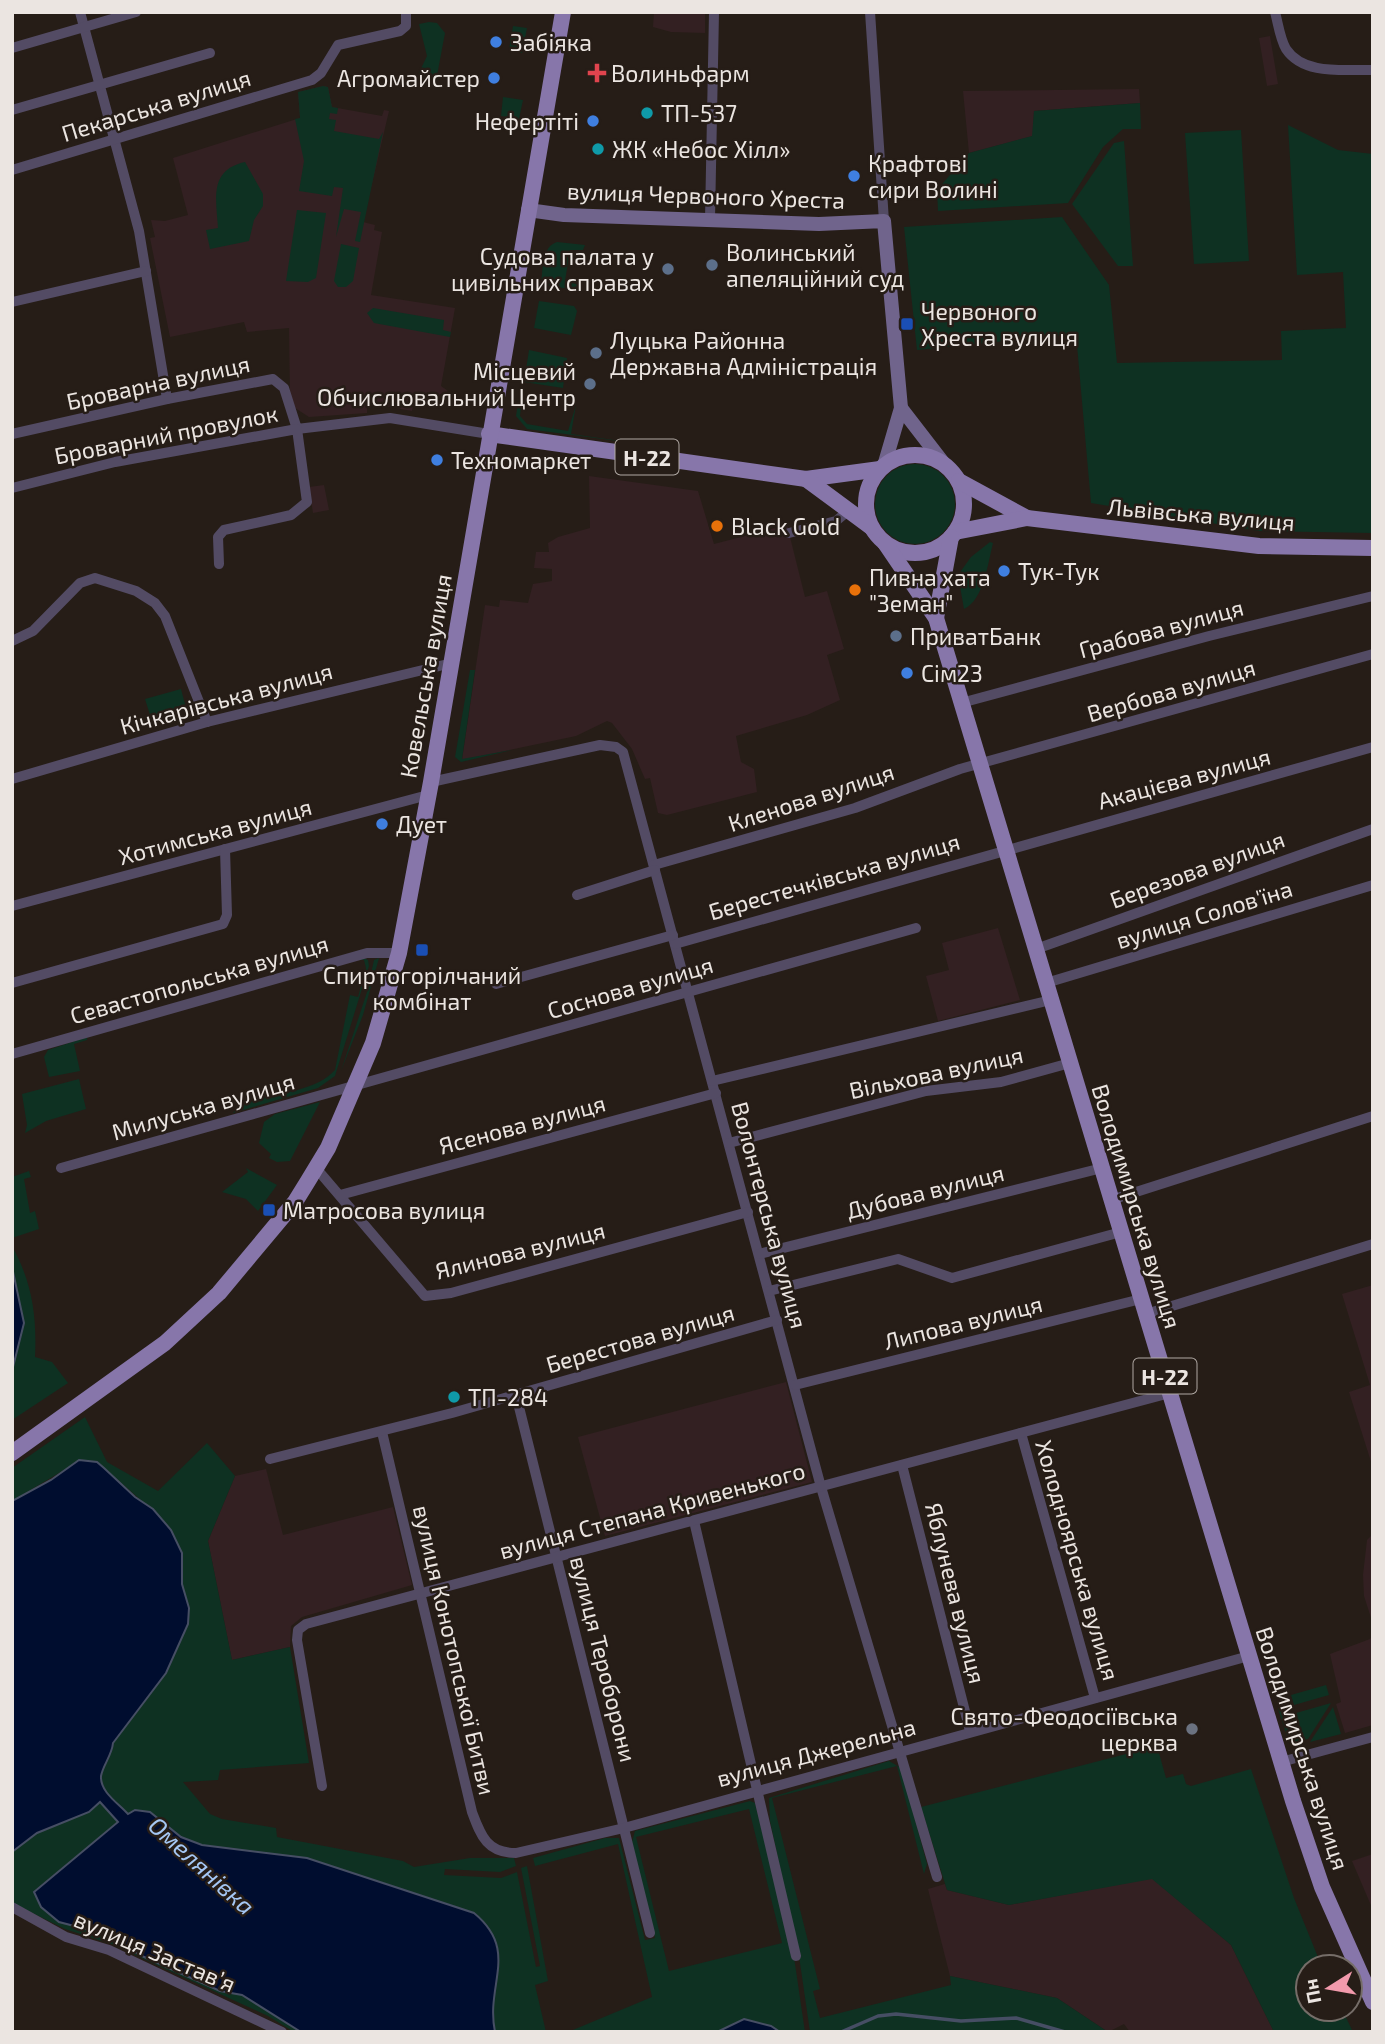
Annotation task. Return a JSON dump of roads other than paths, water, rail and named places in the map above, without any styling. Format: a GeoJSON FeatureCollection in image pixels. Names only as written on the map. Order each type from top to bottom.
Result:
{"type":"FeatureCollection","features":[{"type":"Feature","properties":{"kind":"main road","name":"Ковельська вулиця"},"geometry":{"type":"LineString","coordinates":[[12,1453],[185,1327],[247,1260],[295,1202],[316,1168],[357,1086],[387,1000],[398,953],[452,663],[489,433],[563,12]]}},
{"type":"Feature","properties":{"kind":"main road","name":"вулиця Червоного Хреста"},"geometry":{"type":"LineString","coordinates":[[528,210],[564,215],[819,223],[884,221]]}},
{"type":"Feature","properties":{"kind":"main road"},"geometry":{"type":"LineString","coordinates":[[871,527],[866,497],[882,468],[901,408],[884,221]]}},
{"type":"Feature","properties":{"kind":"main road"},"geometry":{"type":"LineString","coordinates":[[901,408],[959,481]]}},
{"type":"Feature","properties":{"kind":"main road","name":"Н-22"},"geometry":{"type":"LineString","coordinates":[[489,433],[806,479],[882,468],[898,458],[914,454],[931,457],[945,465]]}},
{"type":"Feature","properties":{"kind":"main road","name":"Н-22"},"geometry":{"type":"LineString","coordinates":[[806,479],[871,527],[886,543]]}},
{"type":"Feature","properties":{"kind":"main road","name":"Н-22"},"geometry":{"type":"LineString","coordinates":[[953,535],[963,516],[964,498],[959,481]]}},
{"type":"Feature","properties":{"kind":"main road","name":"Львівська вулиця"},"geometry":{"type":"LineString","coordinates":[[959,481],[1027,518]]}},
{"type":"Feature","properties":{"kind":"main road","name":"Львівська вулиця"},"geometry":{"type":"LineString","coordinates":[[953,535],[1027,518],[1259,546],[1373,548]]}},
{"type":"Feature","properties":{"kind":"main road"},"geometry":{"type":"LineString","coordinates":[[886,543],[901,551],[919,553],[937,548],[953,535]]}},
{"type":"Feature","properties":{"kind":"main road","name":"Володимирська вулиця"},"geometry":{"type":"LineString","coordinates":[[936,618],[953,535]]}},
{"type":"Feature","properties":{"kind":"main road","name":"Володимирська вулиця"},"geometry":{"type":"LineString","coordinates":[[886,543],[936,618],[1281,1762],[1322,1887],[1373,2002]]}},
{"type":"Feature","properties":{"kind":"street"},"geometry":{"type":"LineString","coordinates":[[80,12],[115,140],[146,271],[167,399]]}},
{"type":"Feature","properties":{"kind":"street"},"geometry":{"type":"LineString","coordinates":[[12,48],[136,12]]}},
{"type":"Feature","properties":{"kind":"street","name":"Пекарська вулиця"},"geometry":{"type":"LineString","coordinates":[[12,170],[312,80],[321,73],[338,45],[400,31],[406,26],[406,12]]}},
{"type":"Feature","properties":{"kind":"street"},"geometry":{"type":"LineString","coordinates":[[710,219],[714,12]]}},
{"type":"Feature","properties":{"kind":"street"},"geometry":{"type":"LineString","coordinates":[[870,12],[884,221]]}},
{"type":"Feature","properties":{"kind":"street"},"geometry":{"type":"LineString","coordinates":[[1275,12],[1286,48],[1298,62],[1315,68],[1373,69]]}},
{"type":"Feature","properties":{"kind":"street"},"geometry":{"type":"LineString","coordinates":[[12,110],[210,53]]}},
{"type":"Feature","properties":{"kind":"street"},"geometry":{"type":"LineString","coordinates":[[12,302],[146,271]]}},
{"type":"Feature","properties":{"kind":"street","name":"Броварна вулиця"},"geometry":{"type":"LineString","coordinates":[[12,434],[167,399],[273,379],[284,388],[297,429]]}},
{"type":"Feature","properties":{"kind":"street"},"geometry":{"type":"LineString","coordinates":[[297,429],[390,418],[489,433]]}},
{"type":"Feature","properties":{"kind":"street","name":"Броварний провулок"},"geometry":{"type":"LineString","coordinates":[[12,488],[115,462],[297,429],[307,502],[291,515],[224,530],[218,537],[219,564]]}},
{"type":"Feature","properties":{"kind":"street"},"geometry":{"type":"LineString","coordinates":[[789,533],[836,521],[848,511]]}},
{"type":"Feature","properties":{"kind":"street"},"geometry":{"type":"LineString","coordinates":[[12,641],[33,631],[84,581],[98,577],[136,591],[155,603],[165,616],[207,722]]}},
{"type":"Feature","properties":{"kind":"street","name":"Грабова вулиця"},"geometry":{"type":"LineString","coordinates":[[961,703],[1373,596]]}},
{"type":"Feature","properties":{"kind":"street","name":"Вербова вулиця"},"geometry":{"type":"LineString","coordinates":[[980,765],[1373,654]]}},
{"type":"Feature","properties":{"kind":"street","name":"Кічкарівська вулиця"},"geometry":{"type":"LineString","coordinates":[[12,779],[207,722],[452,663]]}},
{"type":"Feature","properties":{"kind":"street","name":"Волонтерська вулиця"},"geometry":{"type":"LineString","coordinates":[[429,789],[600,745],[616,747],[626,760],[821,1487],[897,1752],[905,1765],[937,1878]]}},
{"type":"Feature","properties":{"kind":"street","name":"Акацієва вулиця"},"geometry":{"type":"LineString","coordinates":[[1006,849],[1373,747]]}},
{"type":"Feature","properties":{"kind":"street","name":"Кленова вулиця"},"geometry":{"type":"LineString","coordinates":[[577,895],[654,868],[855,808],[980,765]]}},
{"type":"Feature","properties":{"kind":"street","name":"Хотимська вулиця"},"geometry":{"type":"LineString","coordinates":[[12,906],[225,849],[429,789]]}},
{"type":"Feature","properties":{"kind":"street","name":"Березова вулиця"},"geometry":{"type":"LineString","coordinates":[[1036,949],[1373,829]]}},
{"type":"Feature","properties":{"kind":"street"},"geometry":{"type":"LineString","coordinates":[[12,983],[223,924],[227,915],[223,877],[225,849]]}},
{"type":"Feature","properties":{"kind":"street","name":"Берестечківська вулиця"},"geometry":{"type":"LineString","coordinates":[[496,984],[1006,849]]}},
{"type":"Feature","properties":{"kind":"street","name":"вулиця Солов'їна"},"geometry":{"type":"LineString","coordinates":[[1046,983],[1373,885]]}},
{"type":"Feature","properties":{"kind":"street","name":"Соснова вулиця"},"geometry":{"type":"LineString","coordinates":[[357,1086],[916,928]]}},
{"type":"Feature","properties":{"kind":"street","name":"Севастопольська вулиця"},"geometry":{"type":"LineString","coordinates":[[12,1054],[367,953],[398,953]]}},
{"type":"Feature","properties":{"kind":"street"},"geometry":{"type":"LineString","coordinates":[[712,1081],[1051,1000]]}},
{"type":"Feature","properties":{"kind":"street","name":"Вільхова вулиця"},"geometry":{"type":"LineString","coordinates":[[729,1143],[926,1091],[1001,1082],[1070,1063]]}},
{"type":"Feature","properties":{"kind":"street","name":"Милуська вулиця"},"geometry":{"type":"LineString","coordinates":[[61,1168],[234,1117],[357,1086]]}},
{"type":"Feature","properties":{"kind":"street","name":"Ясенова вулиця"},"geometry":{"type":"LineString","coordinates":[[340,1195],[716,1093]]}},
{"type":"Feature","properties":{"kind":"street"},"geometry":{"type":"LineString","coordinates":[[1111,1200],[1373,1116]]}},
{"type":"Feature","properties":{"kind":"street","name":"Ялинова вулиця"},"geometry":{"type":"LineString","coordinates":[[316,1168],[425,1296],[451,1293],[748,1212]]}},
{"type":"Feature","properties":{"kind":"street","name":"Дубова вулиця"},"geometry":{"type":"LineString","coordinates":[[759,1254],[1102,1168]]}},
{"type":"Feature","properties":{"kind":"street"},"geometry":{"type":"LineString","coordinates":[[769,1292],[898,1259],[953,1278],[1121,1232]]}},
{"type":"Feature","properties":{"kind":"street","name":"Липова вулиця"},"geometry":{"type":"LineString","coordinates":[[794,1385],[1144,1306],[1373,1244]]}},
{"type":"Feature","properties":{"kind":"street","name":"Берестова вулиця"},"geometry":{"type":"LineString","coordinates":[[270,1459],[382,1432],[777,1320]]}},
{"type":"Feature","properties":{"kind":"street","name":"вулиця Степана Кривенького"},"geometry":{"type":"LineString","coordinates":[[322,1786],[299,1656],[298,1630],[306,1624],[1170,1393]]}},
{"type":"Feature","properties":{"kind":"street","name":"вулиця Тероборони"},"geometry":{"type":"LineString","coordinates":[[516,1395],[650,1933]]}},
{"type":"Feature","properties":{"kind":"street","name":"вулиця Конотопської Битви"},"geometry":{"type":"LineString","coordinates":[[382,1432],[422,1593],[471,1812],[483,1841],[490,1848],[501,1853],[516,1853]]}},
{"type":"Feature","properties":{"kind":"street","name":"Холодноярська вулиця"},"geometry":{"type":"LineString","coordinates":[[1021,1433],[1095,1698]]}},
{"type":"Feature","properties":{"kind":"street","name":"Яблунева вулиця"},"geometry":{"type":"LineString","coordinates":[[902,1465],[970,1731]]}},
{"type":"Feature","properties":{"kind":"street"},"geometry":{"type":"LineString","coordinates":[[694,1521],[796,1956]]}},
{"type":"Feature","properties":{"kind":"street","name":"вулиця Джерельна"},"geometry":{"type":"LineString","coordinates":[[516,1853],[624,1828],[757,1789],[1249,1656]]}},
{"type":"Feature","properties":{"kind":"street"},"geometry":{"type":"LineString","coordinates":[[1281,1762],[1373,1737]]}},
{"type":"Feature","properties":{"kind":"street","name":"вулиця Заставʼя"},"geometry":{"type":"LineString","coordinates":[[12,1907],[60,1934],[109,1950],[282,2032]]}},
{"type":"Feature","properties":{"kind":"water"},"geometry":{"type":"Polygon","coordinates":[[[12,1267],[24,1323],[12,1371],[12,1267]]]}},
{"type":"Feature","properties":{"kind":"water"},"geometry":{"type":"Polygon","coordinates":[[[79,1460],[97,1462],[135,1497],[153,1509],[171,1530],[182,1553],[182,1584],[189,1608],[188,1624],[166,1673],[113,1743],[101,1776],[106,1792],[128,1814],[135,1810],[150,1812],[181,1837],[202,1845],[307,1858],[474,1913],[488,1927],[498,1955],[493,2015],[495,2032],[301,2032],[242,1995],[220,1991],[142,1956],[101,1933],[59,1922],[41,1907],[34,1892],[118,1822],[100,1802],[89,1812],[37,1833],[12,1852],[12,1501],[51,1480],[79,1460]]]}},
{"type":"Feature","properties":{"kind":"water"},"geometry":{"type":"Polygon","coordinates":[[[744,2019],[771,2026],[780,2032],[717,2032],[744,2019]]]}},
{"type":"Feature","properties":{"kind":"waterway","name":"Омелянівка"},"geometry":{"type":"LineString","coordinates":[[841,2032],[878,2016],[896,2014],[961,2021],[1016,2018],[1065,2032]]}},
{"type":"Feature","properties":{"kind":"place","name":"Забіяка"},"geometry":{"type":"Point","coordinates":[496,42]}},
{"type":"Feature","properties":{"kind":"place","name":"Волиньфарм"},"geometry":{"type":"Point","coordinates":[597,73]}},
{"type":"Feature","properties":{"kind":"place","name":"Агромайстер"},"geometry":{"type":"Point","coordinates":[494,78]}},
{"type":"Feature","properties":{"kind":"place","name":"ТП-537"},"geometry":{"type":"Point","coordinates":[647,113]}},
{"type":"Feature","properties":{"kind":"place","name":"Нефертіті"},"geometry":{"type":"Point","coordinates":[593,121]}},
{"type":"Feature","properties":{"kind":"place","name":"ЖК «Небос Хілл»"},"geometry":{"type":"Point","coordinates":[598,149]}},
{"type":"Feature","properties":{"kind":"place","name":"Крафтові сири Волині"},"geometry":{"type":"Point","coordinates":[854,176]}},
{"type":"Feature","properties":{"kind":"place","name":"Волинський апеляційний суд"},"geometry":{"type":"Point","coordinates":[712,265]}},
{"type":"Feature","properties":{"kind":"place","name":"Судова палата у цивільних справах"},"geometry":{"type":"Point","coordinates":[668,269]}},
{"type":"Feature","properties":{"kind":"place","name":"Червоного Хреста вулиця"},"geometry":{"type":"Point","coordinates":[907,324]}},
{"type":"Feature","properties":{"kind":"place","name":"Луцька Районна Державна Адміністрація"},"geometry":{"type":"Point","coordinates":[596,353]}},
{"type":"Feature","properties":{"kind":"place","name":"Місцевий Обчислювальний Центр"},"geometry":{"type":"Point","coordinates":[590,384]}},
{"type":"Feature","properties":{"kind":"place","name":"Техномаркет"},"geometry":{"type":"Point","coordinates":[437,460]}},
{"type":"Feature","properties":{"kind":"place","name":"Black Gold"},"geometry":{"type":"Point","coordinates":[717,526]}},
{"type":"Feature","properties":{"kind":"place","name":"Тук-Тук"},"geometry":{"type":"Point","coordinates":[1004,571]}},
{"type":"Feature","properties":{"kind":"place","name":"Пивна хата \"Земан\""},"geometry":{"type":"Point","coordinates":[855,590]}},
{"type":"Feature","properties":{"kind":"place","name":"ПриватБанк"},"geometry":{"type":"Point","coordinates":[896,636]}},
{"type":"Feature","properties":{"kind":"place","name":"Сім23"},"geometry":{"type":"Point","coordinates":[907,673]}},
{"type":"Feature","properties":{"kind":"place","name":"Дует"},"geometry":{"type":"Point","coordinates":[382,824]}},
{"type":"Feature","properties":{"kind":"place","name":"Спиртогорілчаний комбінат"},"geometry":{"type":"Point","coordinates":[422,950]}},
{"type":"Feature","properties":{"kind":"place","name":"Матросова вулиця"},"geometry":{"type":"Point","coordinates":[269,1210]}},
{"type":"Feature","properties":{"kind":"place","name":"ТП-284"},"geometry":{"type":"Point","coordinates":[454,1397]}},
{"type":"Feature","properties":{"kind":"place","name":"Свято-Феодосіївська церква"},"geometry":{"type":"Point","coordinates":[1192,1729]}}]}
